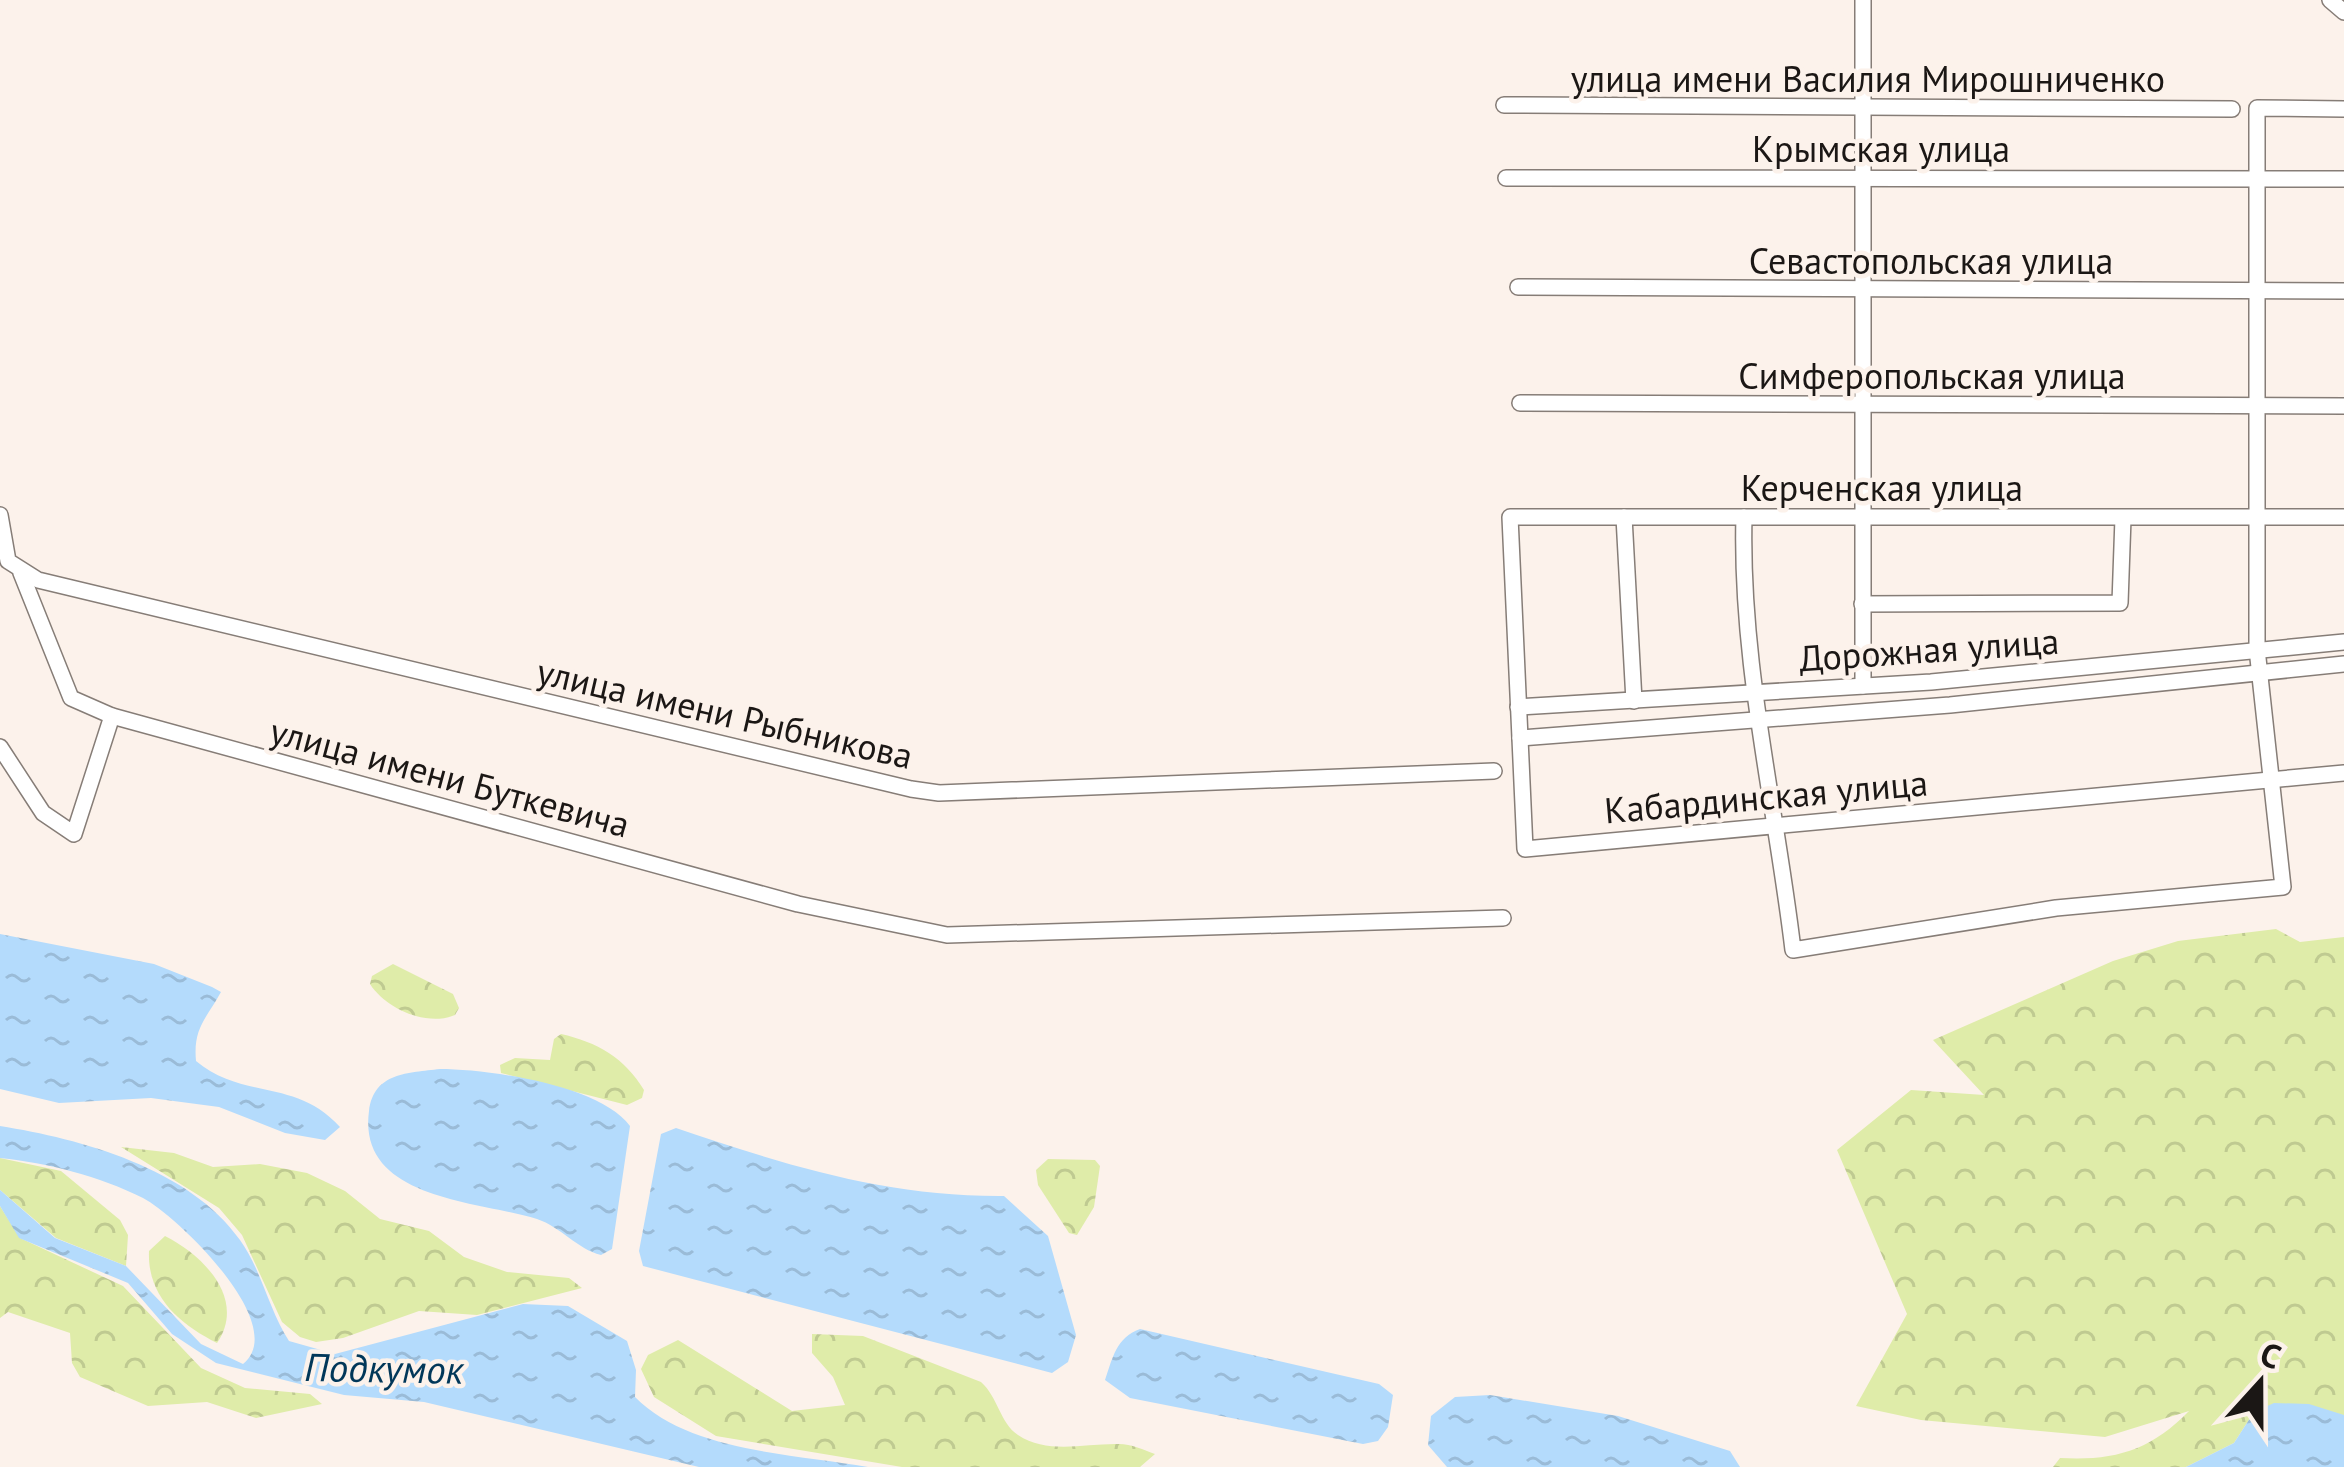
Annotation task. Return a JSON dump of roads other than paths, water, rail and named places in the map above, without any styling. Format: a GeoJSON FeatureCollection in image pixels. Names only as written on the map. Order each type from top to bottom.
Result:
{"type":"FeatureCollection","features":[{"type":"Feature","properties":{"kind":"street"},"geometry":{"type":"LineString","coordinates":[[1863,0],[1864,686]]}},
{"type":"Feature","properties":{"kind":"street"},"geometry":{"type":"LineString","coordinates":[[2330,0],[2344,12]]}},
{"type":"Feature","properties":{"kind":"street","name":"улица имени Василия Мирошниченко"},"geometry":{"type":"LineString","coordinates":[[1504,106],[2232,110]]}},
{"type":"Feature","properties":{"kind":"street"},"geometry":{"type":"LineString","coordinates":[[1744,517],[1743,573],[1753,692],[1793,950],[2056,908],[2283,887],[2257,649],[2253,406],[2257,108],[2344,109]]}},
{"type":"Feature","properties":{"kind":"street","name":"Крымская улица"},"geometry":{"type":"LineString","coordinates":[[1507,178],[2344,179]]}},
{"type":"Feature","properties":{"kind":"street","name":"Севастопольская улица"},"geometry":{"type":"LineString","coordinates":[[1517,287],[2344,291]]}},
{"type":"Feature","properties":{"kind":"street","name":"Симферопольская улица"},"geometry":{"type":"LineString","coordinates":[[1520,403],[2344,406]]}},
{"type":"Feature","properties":{"kind":"street"},"geometry":{"type":"LineString","coordinates":[[0,515],[8,561],[20,573]]}},
{"type":"Feature","properties":{"kind":"street","name":"Керченская улица"},"geometry":{"type":"LineString","coordinates":[[1510,517],[2344,517]]}},
{"type":"Feature","properties":{"kind":"street","name":"Кабардинская улица"},"geometry":{"type":"LineString","coordinates":[[1510,517],[1525,849],[2344,773]]}},
{"type":"Feature","properties":{"kind":"street"},"geometry":{"type":"LineString","coordinates":[[1624,517],[1634,700]]}},
{"type":"Feature","properties":{"kind":"street"},"geometry":{"type":"LineString","coordinates":[[1862,604],[2120,603],[2123,518]]}},
{"type":"Feature","properties":{"kind":"street","name":"улица имени Буткевича"},"geometry":{"type":"LineString","coordinates":[[20,573],[71,698],[112,716],[798,904],[947,935],[1504,918]]}},
{"type":"Feature","properties":{"kind":"street","name":"улица имени Рыбникова"},"geometry":{"type":"LineString","coordinates":[[20,573],[939,793],[1494,771]]}},
{"type":"Feature","properties":{"kind":"street","name":"Дорожная улица"},"geometry":{"type":"LineString","coordinates":[[1519,707],[1864,686],[2344,642]]}},
{"type":"Feature","properties":{"kind":"street","name":"Дорожная улица"},"geometry":{"type":"LineString","coordinates":[[1520,738],[1758,722],[2344,664]]}},
{"type":"Feature","properties":{"kind":"street"},"geometry":{"type":"LineString","coordinates":[[0,747],[43,813],[74,834],[112,716]]}},
{"type":"Feature","properties":{"kind":"water"},"geometry":{"type":"Polygon","coordinates":[[[0,934],[154,964],[221,992],[199,1032],[196,1061],[232,1081],[305,1102],[340,1127],[325,1140],[285,1133],[219,1107],[151,1098],[59,1103],[0,1089],[0,934]]]}},
{"type":"Feature","properties":{"kind":"water"},"geometry":{"type":"Polygon","coordinates":[[[440,1069],[513,1076],[569,1090],[615,1112],[630,1126],[612,1249],[601,1255],[537,1219],[427,1192],[382,1163],[370,1140],[372,1098],[394,1077],[440,1069]]]}},
{"type":"Feature","properties":{"kind":"water","name":"Подкумок"},"geometry":{"type":"Polygon","coordinates":[[[0,1126],[98,1149],[163,1176],[192,1194],[240,1240],[289,1341],[335,1354],[523,1304],[568,1306],[627,1341],[636,1370],[635,1397],[684,1429],[744,1448],[868,1467],[699,1467],[424,1402],[344,1395],[216,1363],[172,1334],[128,1283],[19,1238],[0,1206],[0,1190],[55,1238],[126,1266],[201,1344],[243,1364],[254,1346],[252,1324],[224,1273],[202,1248],[159,1209],[126,1190],[73,1172],[0,1158],[0,1126]]]}},
{"type":"Feature","properties":{"kind":"water"},"geometry":{"type":"Polygon","coordinates":[[[676,1128],[797,1166],[878,1185],[1004,1196],[1048,1236],[1076,1335],[1068,1362],[1052,1373],[643,1266],[639,1251],[661,1134],[676,1128]]]}},
{"type":"Feature","properties":{"kind":"water"},"geometry":{"type":"Polygon","coordinates":[[[1140,1329],[1379,1384],[1393,1395],[1388,1427],[1378,1441],[1363,1444],[1130,1398],[1105,1380],[1120,1343],[1140,1329]]]}},
{"type":"Feature","properties":{"kind":"water"},"geometry":{"type":"Polygon","coordinates":[[[1490,1395],[1618,1416],[1730,1451],[1740,1467],[1447,1467],[1428,1445],[1431,1416],[1455,1397],[1490,1395]]]}},
{"type":"Feature","properties":{"kind":"water"},"geometry":{"type":"Polygon","coordinates":[[[2274,1403],[2309,1404],[2344,1415],[2344,1467],[2186,1467],[2234,1443],[2254,1412],[2274,1403]]]}}]}
